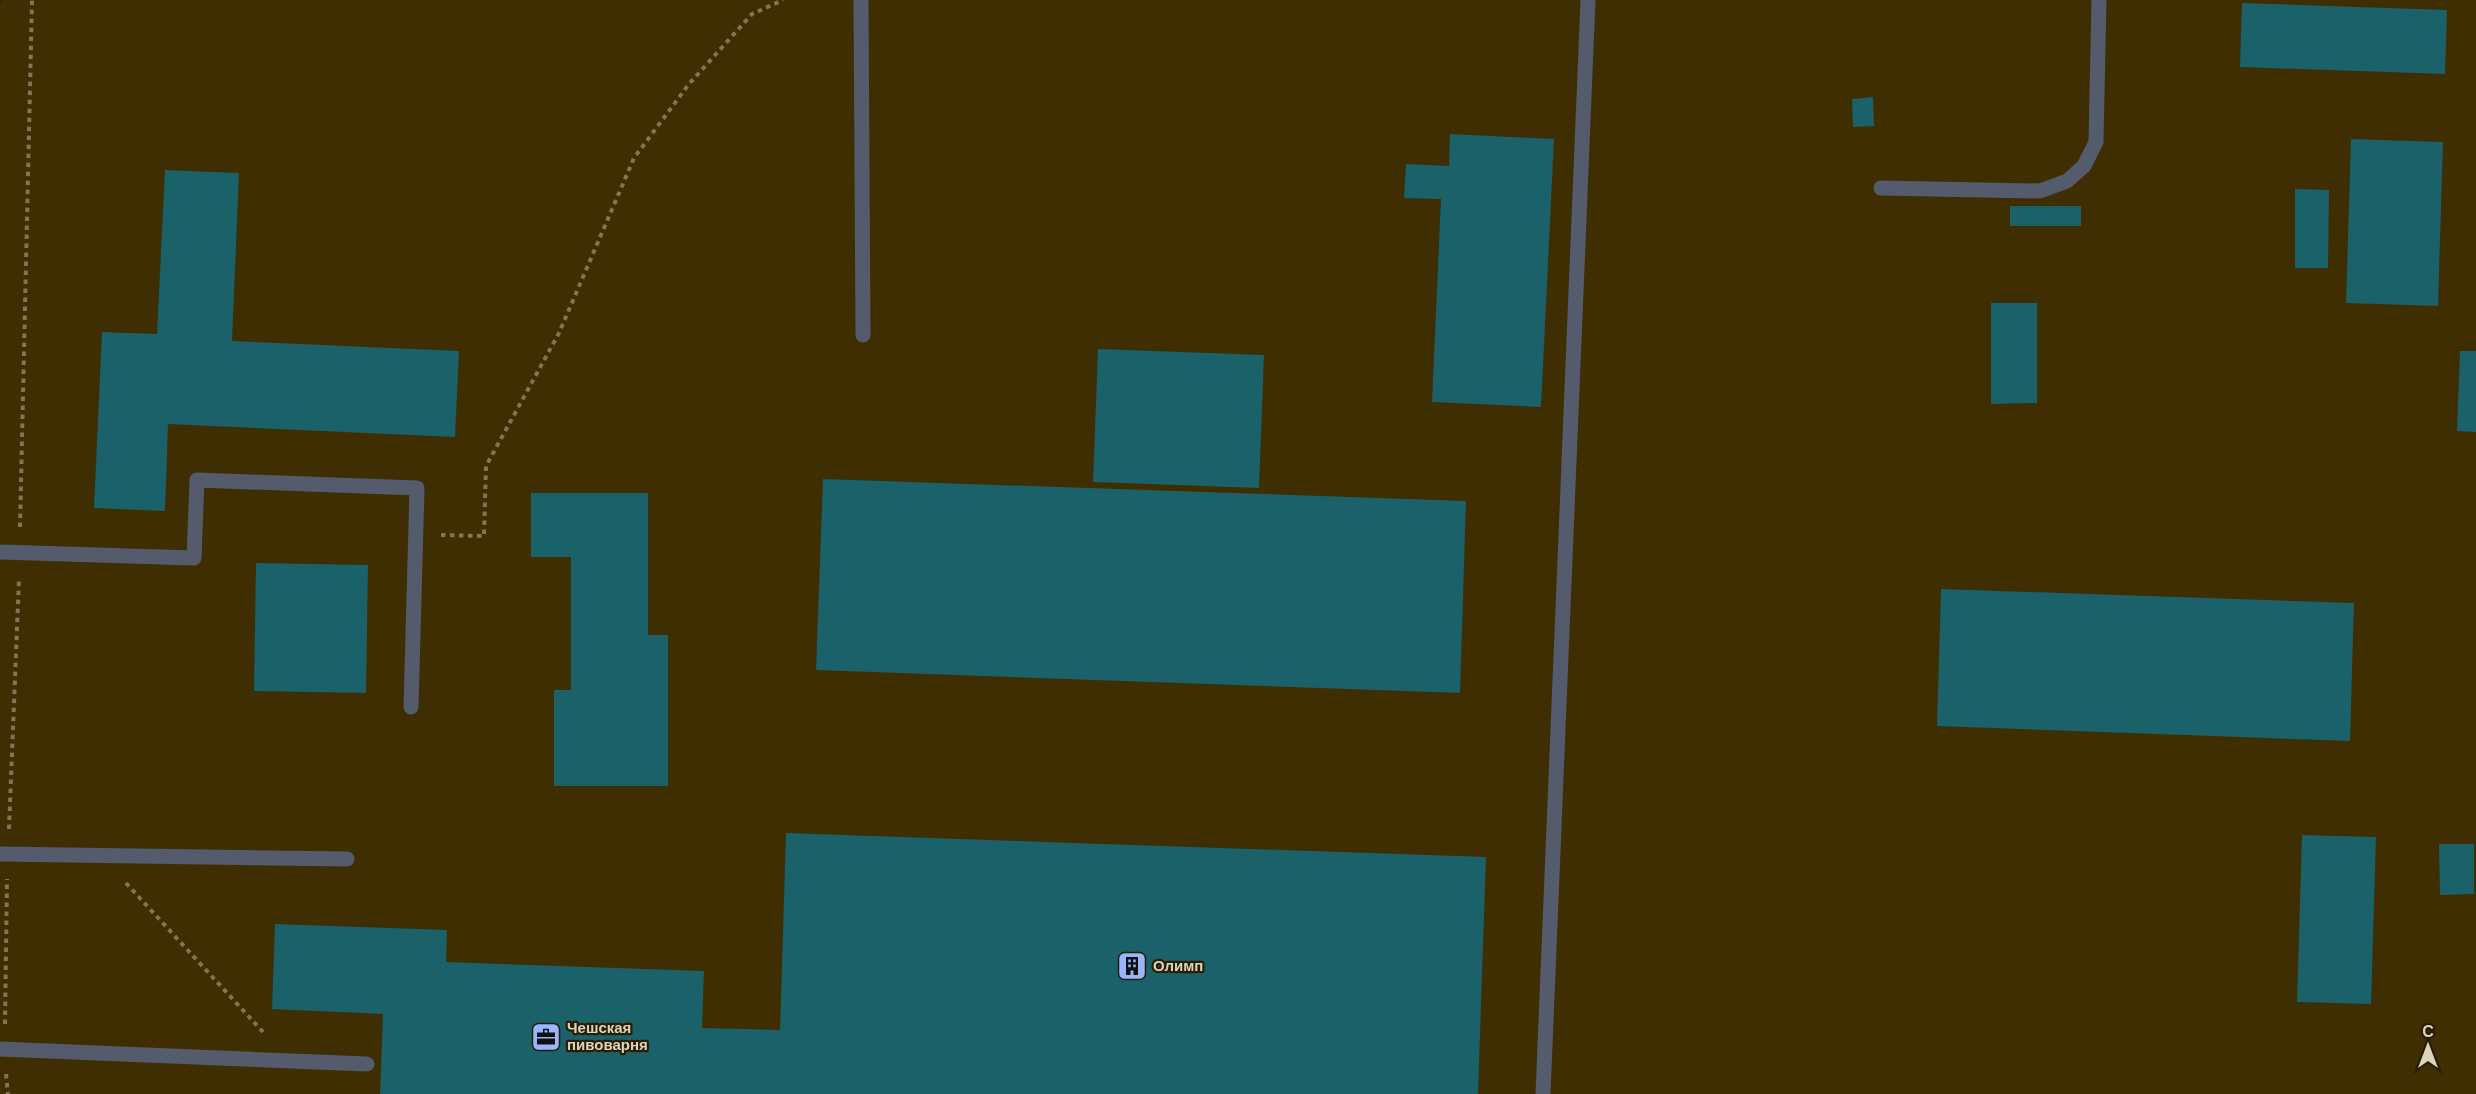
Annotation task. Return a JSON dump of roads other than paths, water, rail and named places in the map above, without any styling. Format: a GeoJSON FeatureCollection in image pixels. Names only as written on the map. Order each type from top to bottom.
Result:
{"type":"FeatureCollection","features":[{"type":"Feature","properties":{"kind":"lane"},"geometry":{"type":"LineString","coordinates":[[861,0],[862,335]]}},
{"type":"Feature","properties":{"kind":"lane"},"geometry":{"type":"LineString","coordinates":[[1543,1094],[1588,0]]}},
{"type":"Feature","properties":{"kind":"lane"},"geometry":{"type":"LineString","coordinates":[[1881,188],[2040,191],[2067,181],[2085,166],[2096,142],[2099,0]]}},
{"type":"Feature","properties":{"kind":"lane"},"geometry":{"type":"LineString","coordinates":[[0,552],[194,558],[197,480],[417,488],[411,707]]}},
{"type":"Feature","properties":{"kind":"lane"},"geometry":{"type":"LineString","coordinates":[[0,854],[346,859]]}},
{"type":"Feature","properties":{"kind":"lane"},"geometry":{"type":"LineString","coordinates":[[0,1049],[367,1064]]}},
{"type":"Feature","properties":{"kind":"place","name":"Олимп"},"geometry":{"type":"Point","coordinates":[1132,966]}},
{"type":"Feature","properties":{"kind":"place","name":"Чешская пивоварня"},"geometry":{"type":"Point","coordinates":[546,1037]}}]}
